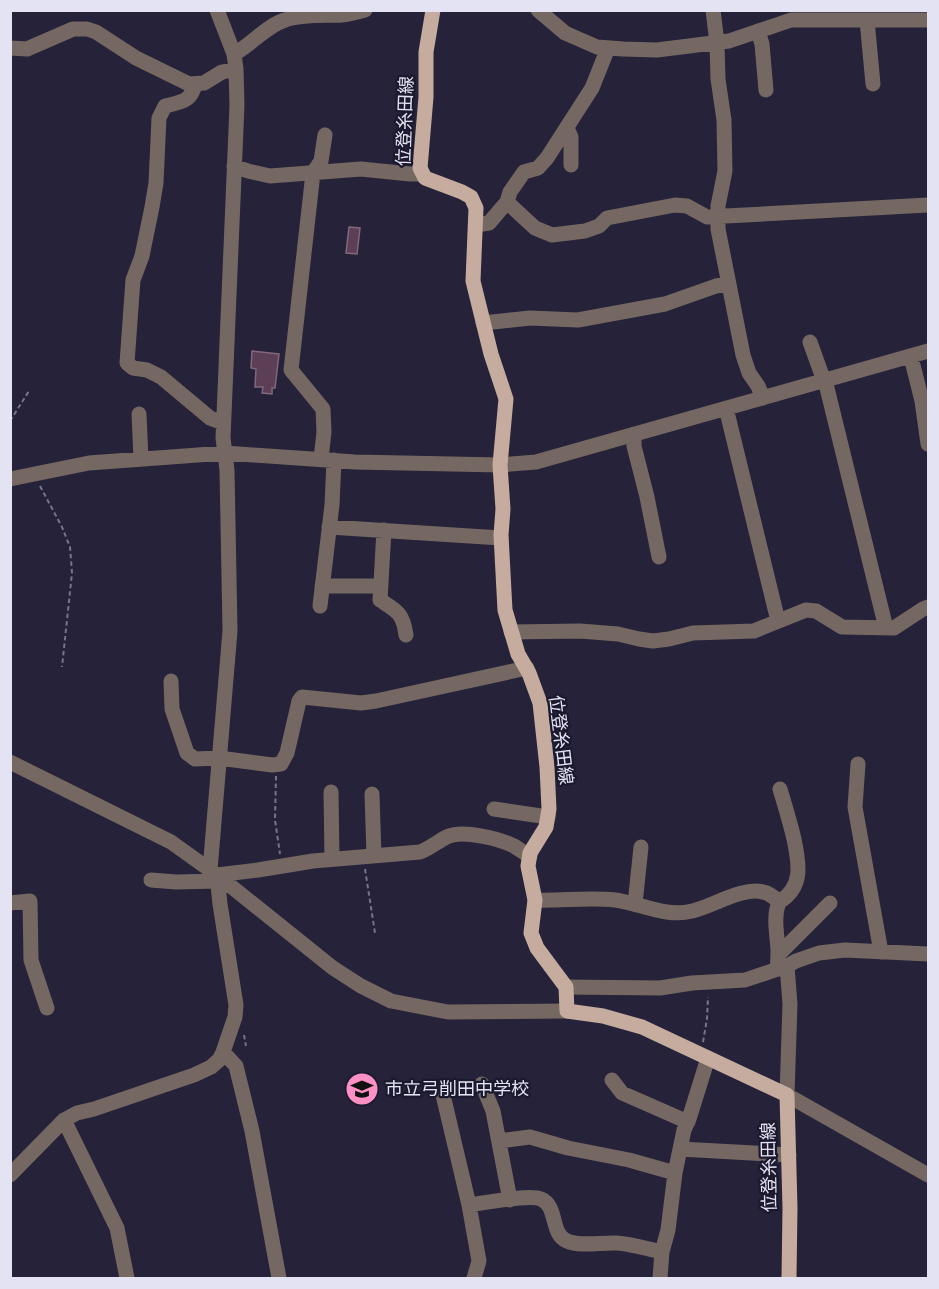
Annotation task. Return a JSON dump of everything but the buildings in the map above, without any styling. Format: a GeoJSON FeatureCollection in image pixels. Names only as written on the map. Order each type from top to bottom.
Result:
{"type":"FeatureCollection","features":[{"type":"Feature","properties":{"kind":"main road","name":"位登糸田線"},"geometry":{"type":"LineString","coordinates":[[433,10],[426,52],[426,97],[420,168],[424,178],[471,197],[476,208],[473,281],[491,354],[506,399],[500,465],[505,610],[518,654],[527,668],[540,703],[547,767],[548,818],[546,827],[530,856]]}},
{"type":"Feature","properties":{"kind":"main road"},"geometry":{"type":"LineString","coordinates":[[530,856],[528,866],[536,900],[531,933],[537,948],[566,987],[567,1011],[603,1016],[642,1027],[787,1095]]}},
{"type":"Feature","properties":{"kind":"main road","name":"位登糸田線"},"geometry":{"type":"LineString","coordinates":[[787,1095],[789,1278]]}},
{"type":"Feature","properties":{"kind":"street"},"geometry":{"type":"LineString","coordinates":[[10,1175],[64,1120],[77,1113],[194,1075],[211,1067],[219,1060],[223,1052],[235,1017],[236,1005],[215,875],[219,758],[230,631],[227,470],[223,423],[237,105],[235,61],[217,10]]}},
{"type":"Feature","properties":{"kind":"street"},"geometry":{"type":"LineString","coordinates":[[10,48],[27,49],[73,29],[87,29],[96,32],[136,58],[189,84],[195,84],[204,83],[222,72],[235,61],[244,48],[269,28],[285,20],[345,15],[365,10]]}},
{"type":"Feature","properties":{"kind":"street"},"geometry":{"type":"LineString","coordinates":[[538,10],[565,33],[597,47],[657,50],[729,41],[791,20],[928,20]]}},
{"type":"Feature","properties":{"kind":"street"},"geometry":{"type":"LineString","coordinates":[[713,10],[718,79],[724,120],[725,171],[718,206],[718,229],[743,355],[749,373],[763,398]]}},
{"type":"Feature","properties":{"kind":"street"},"geometry":{"type":"LineString","coordinates":[[867,20],[873,84]]}},
{"type":"Feature","properties":{"kind":"street"},"geometry":{"type":"LineString","coordinates":[[758,31],[762,44],[766,90]]}},
{"type":"Feature","properties":{"kind":"street"},"geometry":{"type":"LineString","coordinates":[[476,225],[489,222],[507,202],[510,192],[524,172],[538,168],[547,158],[592,88],[608,48]]}},
{"type":"Feature","properties":{"kind":"street"},"geometry":{"type":"LineString","coordinates":[[195,84],[193,92],[185,101],[165,106],[159,118],[156,183],[142,256],[133,280],[127,363],[133,368],[147,370],[161,377],[210,418],[223,423]]}},
{"type":"Feature","properties":{"kind":"street"},"geometry":{"type":"LineString","coordinates":[[567,128],[571,137],[571,165]]}},
{"type":"Feature","properties":{"kind":"street"},"geometry":{"type":"LineString","coordinates":[[320,606],[332,505],[323,410],[291,370],[313,173],[321,161],[326,135]]}},
{"type":"Feature","properties":{"kind":"street"},"geometry":{"type":"LineString","coordinates":[[234,166],[270,176],[361,169],[422,174]]}},
{"type":"Feature","properties":{"kind":"street"},"geometry":{"type":"LineString","coordinates":[[507,202],[535,228],[552,235],[585,231],[598,226],[607,218],[675,205],[687,206],[707,218],[928,205]]}},
{"type":"Feature","properties":{"kind":"street"},"geometry":{"type":"LineString","coordinates":[[483,323],[531,318],[578,320],[665,304],[728,284]]}},
{"type":"Feature","properties":{"kind":"street"},"geometry":{"type":"LineString","coordinates":[[810,342],[827,388],[886,628]]}},
{"type":"Feature","properties":{"kind":"street"},"geometry":{"type":"LineString","coordinates":[[10,479],[89,463],[225,453],[328,460],[500,465],[536,462],[928,351]]}},
{"type":"Feature","properties":{"kind":"street"},"geometry":{"type":"LineString","coordinates":[[911,357],[922,401],[928,444]]}},
{"type":"Feature","properties":{"kind":"street"},"geometry":{"type":"LineString","coordinates":[[726,408],[778,621]]}},
{"type":"Feature","properties":{"kind":"street"},"geometry":{"type":"LineString","coordinates":[[139,414],[141,459]]}},
{"type":"Feature","properties":{"kind":"street"},"geometry":{"type":"LineString","coordinates":[[628,436],[635,490]]}},
{"type":"Feature","properties":{"kind":"street"},"geometry":{"type":"LineString","coordinates":[[628,436],[634,446],[647,496],[659,556]]}},
{"type":"Feature","properties":{"kind":"street"},"geometry":{"type":"LineString","coordinates":[[329,527],[501,538]]}},
{"type":"Feature","properties":{"kind":"street"},"geometry":{"type":"LineString","coordinates":[[384,530],[380,600],[399,612],[404,621],[406,635]]}},
{"type":"Feature","properties":{"kind":"street"},"geometry":{"type":"LineString","coordinates":[[322,585],[381,586]]}},
{"type":"Feature","properties":{"kind":"street"},"geometry":{"type":"LineString","coordinates":[[511,632],[580,631],[618,634],[653,641],[693,633],[754,631],[806,610],[816,611],[842,627],[894,628],[928,608]]}},
{"type":"Feature","properties":{"kind":"street"},"geometry":{"type":"LineString","coordinates":[[171,681],[172,709],[188,753],[195,759],[219,758],[277,765],[281,764],[287,753],[298,701],[302,697],[361,703],[527,668]]}},
{"type":"Feature","properties":{"kind":"street"},"geometry":{"type":"LineString","coordinates":[[10,762],[171,842],[333,968],[391,1001],[448,1012],[567,1011]]}},
{"type":"Feature","properties":{"kind":"street"},"geometry":{"type":"LineString","coordinates":[[858,764],[855,807],[881,952]]}},
{"type":"Feature","properties":{"kind":"street"},"geometry":{"type":"LineString","coordinates":[[780,789],[790,819],[799,863],[794,887],[776,908],[775,927],[780,964],[790,1004],[787,1095],[928,1175]]}},
{"type":"Feature","properties":{"kind":"street"},"geometry":{"type":"LineString","coordinates":[[331,792],[333,859]]}},
{"type":"Feature","properties":{"kind":"street"},"geometry":{"type":"LineString","coordinates":[[369,856],[372,794]]}},
{"type":"Feature","properties":{"kind":"street"},"geometry":{"type":"LineString","coordinates":[[494,809],[548,818]]}},
{"type":"Feature","properties":{"kind":"street"},"geometry":{"type":"LineString","coordinates":[[152,880],[176,882],[333,859],[420,852],[429,849],[448,836],[459,834],[480,836],[514,846],[530,856]]}},
{"type":"Feature","properties":{"kind":"street"},"geometry":{"type":"LineString","coordinates":[[635,904],[641,847]]}},
{"type":"Feature","properties":{"kind":"street"},"geometry":{"type":"LineString","coordinates":[[536,900],[612,900],[676,914],[693,911],[751,891],[764,891],[779,902]]}},
{"type":"Feature","properties":{"kind":"street"},"geometry":{"type":"LineString","coordinates":[[10,903],[30,901],[32,960],[47,1008]]}},
{"type":"Feature","properties":{"kind":"street"},"geometry":{"type":"LineString","coordinates":[[780,964],[830,903]]}},
{"type":"Feature","properties":{"kind":"street"},"geometry":{"type":"LineString","coordinates":[[566,987],[660,988],[692,983],[745,980],[780,964],[819,952],[845,950],[928,954]]}},
{"type":"Feature","properties":{"kind":"street"},"geometry":{"type":"LineString","coordinates":[[223,1052],[236,1066],[250,1120],[279,1278]]}},
{"type":"Feature","properties":{"kind":"street"},"geometry":{"type":"LineString","coordinates":[[660,1278],[662,1252],[669,1230],[675,1173],[704,1057]]}},
{"type":"Feature","properties":{"kind":"street"},"geometry":{"type":"LineString","coordinates":[[612,1080],[622,1093],[688,1122]]}},
{"type":"Feature","properties":{"kind":"street"},"geometry":{"type":"LineString","coordinates":[[482,1084],[493,1111],[510,1200]]}},
{"type":"Feature","properties":{"kind":"street"},"geometry":{"type":"LineString","coordinates":[[443,1095],[469,1205],[479,1260],[474,1278]]}},
{"type":"Feature","properties":{"kind":"street"},"geometry":{"type":"LineString","coordinates":[[64,1120],[117,1228],[128,1278]]}},
{"type":"Feature","properties":{"kind":"street"},"geometry":{"type":"LineString","coordinates":[[499,1141],[530,1137],[675,1173]]}},
{"type":"Feature","properties":{"kind":"street"},"geometry":{"type":"LineString","coordinates":[[680,1149],[789,1155]]}},
{"type":"Feature","properties":{"kind":"street"},"geometry":{"type":"LineString","coordinates":[[469,1205],[531,1197],[543,1200],[550,1207],[555,1225],[561,1237],[567,1241],[591,1244],[617,1243],[662,1252]]}},
{"type":"Feature","properties":{"kind":"path"},"geometry":{"type":"LineString","coordinates":[[10,421],[30,391]]}},
{"type":"Feature","properties":{"kind":"path"},"geometry":{"type":"LineString","coordinates":[[31,474],[62,527],[70,547],[72,573],[62,667]]}},
{"type":"Feature","properties":{"kind":"path"},"geometry":{"type":"LineString","coordinates":[[277,765],[275,820],[282,866]]}},
{"type":"Feature","properties":{"kind":"path"},"geometry":{"type":"LineString","coordinates":[[369,856],[365,878],[375,933]]}},
{"type":"Feature","properties":{"kind":"path"},"geometry":{"type":"LineString","coordinates":[[704,1057],[709,982]]}},
{"type":"Feature","properties":{"kind":"place","name":"市立弓削田中学校"},"geometry":{"type":"Point","coordinates":[362,1089]}}]}
